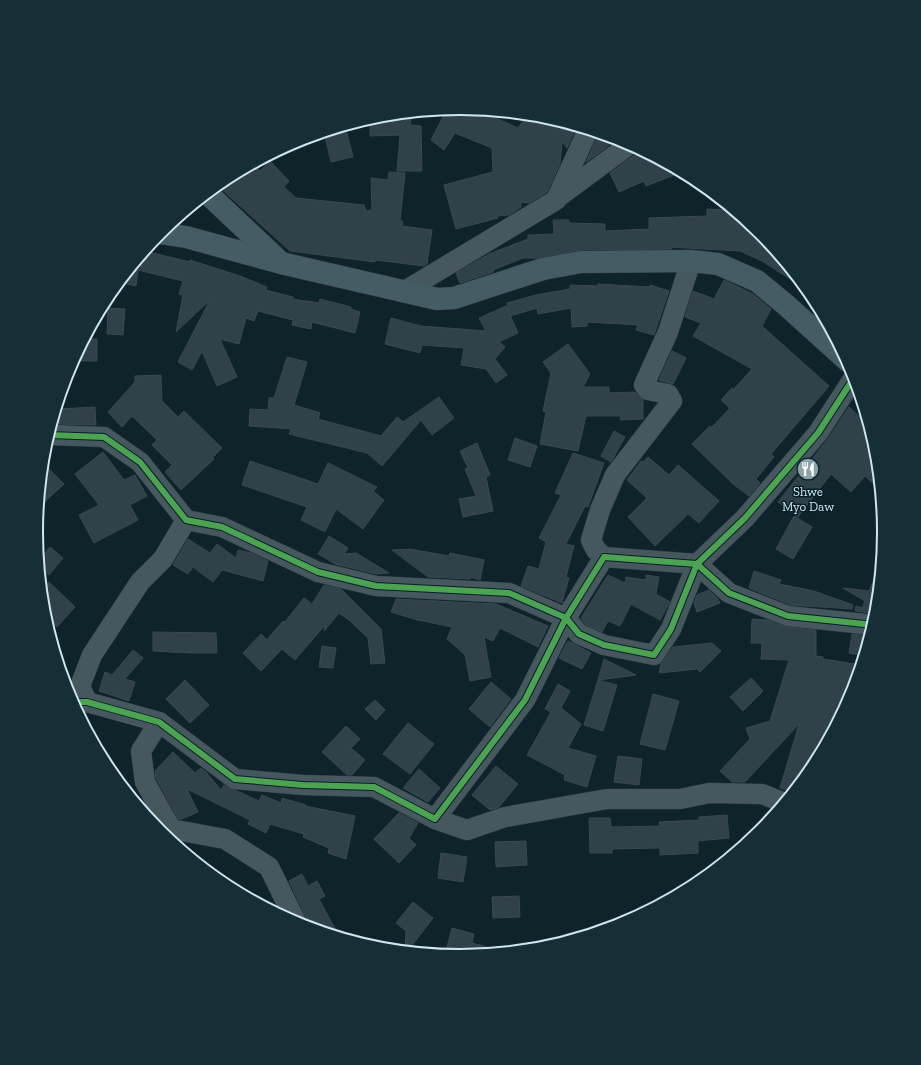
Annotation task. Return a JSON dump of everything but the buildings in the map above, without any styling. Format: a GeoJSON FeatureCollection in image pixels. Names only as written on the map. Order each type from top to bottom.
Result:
{"type":"FeatureCollection","features":[{"type":"Feature","properties":{"kind":"highway"},"geometry":{"type":"LineString","coordinates":[[211,197],[281,263]]}},
{"type":"Feature","properties":{"kind":"highway"},"geometry":{"type":"LineString","coordinates":[[168,234],[186,237],[281,263],[403,292],[437,298],[454,298],[543,269],[582,262],[691,261],[718,264],[757,281],[836,350]]}},
{"type":"Feature","properties":{"kind":"street"},"geometry":{"type":"LineString","coordinates":[[556,200],[586,134]]}},
{"type":"Feature","properties":{"kind":"street"},"geometry":{"type":"LineString","coordinates":[[403,292],[556,200],[624,149]]}},
{"type":"Feature","properties":{"kind":"street"},"geometry":{"type":"LineString","coordinates":[[691,261],[668,332],[644,385],[648,390],[668,394],[672,401],[615,475],[600,510],[591,540],[596,550],[604,557],[697,564],[729,593],[788,616],[868,624]]}},
{"type":"Feature","properties":{"kind":"street"},"geometry":{"type":"LineString","coordinates":[[55,435],[104,437],[140,462],[186,520],[222,527],[318,572],[376,586],[509,593],[566,618],[579,634],[604,645],[654,655],[671,629],[697,564],[745,518],[818,433],[850,383]]}},
{"type":"Feature","properties":{"kind":"street"},"geometry":{"type":"LineString","coordinates":[[186,520],[163,559],[140,582],[92,655],[80,686],[80,702],[160,722],[235,779],[303,785],[374,787],[435,819],[467,830],[505,816],[607,799],[680,799],[709,793],[762,794],[780,800]]}},
{"type":"Feature","properties":{"kind":"street"},"geometry":{"type":"LineString","coordinates":[[435,819],[525,700],[566,618],[604,557]]}},
{"type":"Feature","properties":{"kind":"street"},"geometry":{"type":"LineString","coordinates":[[160,722],[141,751],[145,782],[162,825]]}},
{"type":"Feature","properties":{"kind":"street"},"geometry":{"type":"LineString","coordinates":[[167,829],[225,839],[268,867],[292,914]]}},
{"type":"Feature","properties":{"kind":"cycle path"},"geometry":{"type":"LineString","coordinates":[[79,702],[87,702],[159,722],[235,779],[303,785],[374,787],[435,819],[525,700],[566,618],[604,557],[697,564],[745,518],[818,433],[850,383]]}},
{"type":"Feature","properties":{"kind":"cycle path"},"geometry":{"type":"LineString","coordinates":[[55,435],[104,437],[140,462],[186,520],[222,527],[318,572],[376,586],[509,593],[566,618],[579,634],[604,645],[654,655],[671,629],[697,564],[729,593],[788,616],[868,624]]}},
{"type":"Feature","properties":{"kind":"place","name":"Shwe Myo Daw"},"geometry":{"type":"Point","coordinates":[808,469]}}]}
